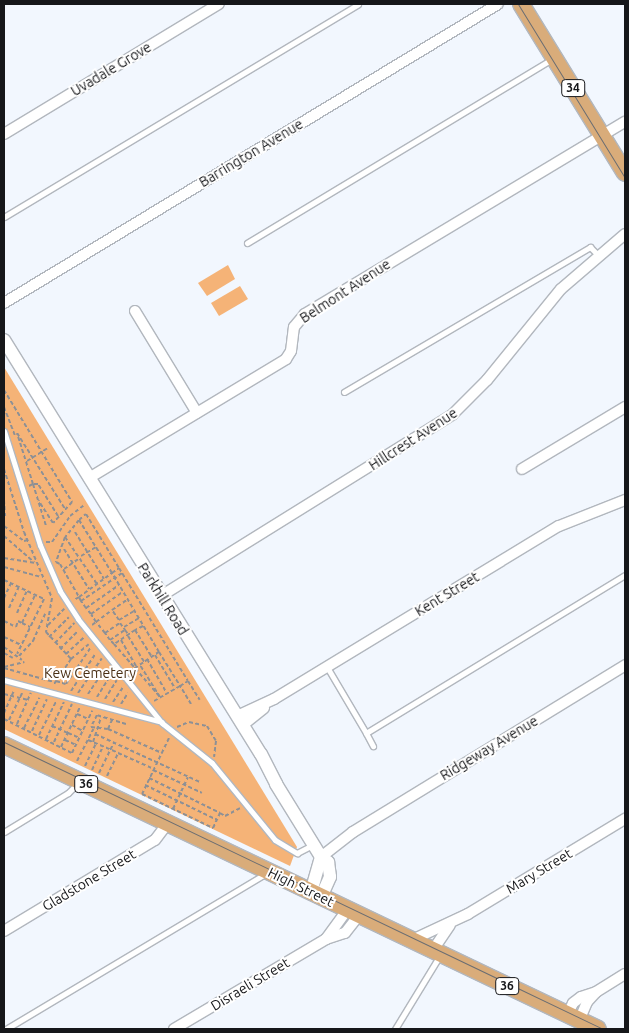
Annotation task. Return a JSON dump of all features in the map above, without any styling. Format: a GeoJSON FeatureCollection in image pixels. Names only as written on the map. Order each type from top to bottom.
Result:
{"type":"FeatureCollection","features":[{"type":"Feature","properties":{"kind":"main road","name":"34"},"geometry":{"type":"LineString","coordinates":[[521,4],[625,173]]}},
{"type":"Feature","properties":{"kind":"main road","name":"High Street"},"geometry":{"type":"LineString","coordinates":[[4,745],[82,773],[171,816],[269,872],[597,1029]]}},
{"type":"Feature","properties":{"kind":"street","name":"Uvadale Grove"},"geometry":{"type":"LineString","coordinates":[[4,134],[219,4]]}},
{"type":"Feature","properties":{"kind":"street","name":"Barrington Avenue"},"geometry":{"type":"LineString","coordinates":[[4,303],[498,4]]}},
{"type":"Feature","properties":{"kind":"street","name":"Belmont Avenue"},"geometry":{"type":"LineString","coordinates":[[89,478],[286,359],[291,352],[294,326],[304,314],[625,122]]}},
{"type":"Feature","properties":{"kind":"street","name":"Hillcrest Avenue"},"geometry":{"type":"LineString","coordinates":[[161,596],[453,414],[487,380],[544,308],[598,255],[625,234]]}},
{"type":"Feature","properties":{"kind":"street"},"geometry":{"type":"LineString","coordinates":[[135,311],[197,413]]}},
{"type":"Feature","properties":{"kind":"street","name":"Parkhill Road"},"geometry":{"type":"LineString","coordinates":[[4,340],[161,596],[240,720],[317,850],[330,868],[316,894]]}},
{"type":"Feature","properties":{"kind":"street"},"geometry":{"type":"LineString","coordinates":[[522,469],[625,406]]}},
{"type":"Feature","properties":{"kind":"street","name":"Kent Street"},"geometry":{"type":"LineString","coordinates":[[240,720],[554,529],[625,500]]}},
{"type":"Feature","properties":{"kind":"street","name":"Ridgeway Avenue"},"geometry":{"type":"LineString","coordinates":[[317,850],[353,832],[625,665]]}},
{"type":"Feature","properties":{"kind":"street","name":"Gladstone Street"},"geometry":{"type":"LineString","coordinates":[[4,931],[155,840],[171,816]]}},
{"type":"Feature","properties":{"kind":"street","name":"Mary Street"},"geometry":{"type":"LineString","coordinates":[[412,940],[452,923],[625,819]]}},
{"type":"Feature","properties":{"kind":"street","name":"Disraeli Street"},"geometry":{"type":"LineString","coordinates":[[174,1029],[326,939],[345,933],[354,912]]}},
{"type":"Feature","properties":{"kind":"street","name":"Mary Street"},"geometry":{"type":"LineString","coordinates":[[437,952],[452,923]]}},
{"type":"Feature","properties":{"kind":"street"},"geometry":{"type":"LineString","coordinates":[[573,1018],[573,1003],[596,992],[625,974]]}},
{"type":"Feature","properties":{"kind":"lane"},"geometry":{"type":"LineString","coordinates":[[4,218],[358,4]]}},
{"type":"Feature","properties":{"kind":"lane"},"geometry":{"type":"LineString","coordinates":[[247,243],[554,58]]}},
{"type":"Feature","properties":{"kind":"lane"},"geometry":{"type":"LineString","coordinates":[[344,392],[590,247],[598,255]]}},
{"type":"Feature","properties":{"kind":"lane"},"geometry":{"type":"LineString","coordinates":[[4,431],[37,536],[68,605],[83,626],[162,722],[212,763],[281,846],[297,853],[317,850]]}},
{"type":"Feature","properties":{"kind":"lane"},"geometry":{"type":"LineString","coordinates":[[366,734],[625,575]]}},
{"type":"Feature","properties":{"kind":"lane"},"geometry":{"type":"LineString","coordinates":[[327,667],[373,746]]}},
{"type":"Feature","properties":{"kind":"lane"},"geometry":{"type":"LineString","coordinates":[[4,680],[162,722]]}},
{"type":"Feature","properties":{"kind":"lane"},"geometry":{"type":"LineString","coordinates":[[4,832],[68,793],[82,773]]}},
{"type":"Feature","properties":{"kind":"lane"},"geometry":{"type":"LineString","coordinates":[[6,1029],[269,872]]}},
{"type":"Feature","properties":{"kind":"lane"},"geometry":{"type":"LineString","coordinates":[[395,1029],[437,952]]}},
{"type":"Feature","properties":{"kind":"path"},"geometry":{"type":"LineString","coordinates":[[4,390],[72,502],[52,523],[38,500]]}},
{"type":"Feature","properties":{"kind":"path"},"geometry":{"type":"LineString","coordinates":[[4,406],[15,435]]}},
{"type":"Feature","properties":{"kind":"path"},"geometry":{"type":"LineString","coordinates":[[46,526],[19,432],[65,509]]}},
{"type":"Feature","properties":{"kind":"path"},"geometry":{"type":"LineString","coordinates":[[26,461],[48,448]]}},
{"type":"Feature","properties":{"kind":"path"},"geometry":{"type":"LineString","coordinates":[[4,469],[27,540],[52,598],[48,625],[49,637],[72,659]]}},
{"type":"Feature","properties":{"kind":"path"},"geometry":{"type":"LineString","coordinates":[[22,488],[38,484],[58,516]]}},
{"type":"Feature","properties":{"kind":"path"},"geometry":{"type":"LineString","coordinates":[[4,500],[4,517]]}},
{"type":"Feature","properties":{"kind":"path"},"geometry":{"type":"LineString","coordinates":[[44,543],[52,542],[70,516],[84,505]]}},
{"type":"Feature","properties":{"kind":"path"},"geometry":{"type":"LineString","coordinates":[[160,698],[132,668],[96,622],[81,601],[63,569],[56,562],[65,537],[86,514],[200,700]]}},
{"type":"Feature","properties":{"kind":"path"},"geometry":{"type":"LineString","coordinates":[[79,520],[191,704]]}},
{"type":"Feature","properties":{"kind":"path"},"geometry":{"type":"LineString","coordinates":[[4,526],[27,540]]}},
{"type":"Feature","properties":{"kind":"path"},"geometry":{"type":"LineString","coordinates":[[75,532],[104,579]]}},
{"type":"Feature","properties":{"kind":"path"},"geometry":{"type":"LineString","coordinates":[[4,536],[36,563]]}},
{"type":"Feature","properties":{"kind":"path"},"geometry":{"type":"LineString","coordinates":[[27,540],[37,536]]}},
{"type":"Feature","properties":{"kind":"path"},"geometry":{"type":"LineString","coordinates":[[65,537],[80,557],[96,584]]}},
{"type":"Feature","properties":{"kind":"path"},"geometry":{"type":"LineString","coordinates":[[63,569],[96,547]]}},
{"type":"Feature","properties":{"kind":"path"},"geometry":{"type":"LineString","coordinates":[[64,548],[89,589]]}},
{"type":"Feature","properties":{"kind":"path"},"geometry":{"type":"LineString","coordinates":[[4,558],[36,563]]}},
{"type":"Feature","properties":{"kind":"path"},"geometry":{"type":"LineString","coordinates":[[4,567],[42,577]]}},
{"type":"Feature","properties":{"kind":"path"},"geometry":{"type":"LineString","coordinates":[[79,596],[119,568]]}},
{"type":"Feature","properties":{"kind":"path"},"geometry":{"type":"LineString","coordinates":[[81,601],[122,573]]}},
{"type":"Feature","properties":{"kind":"path"},"geometry":{"type":"LineString","coordinates":[[4,580],[44,599],[52,598]]}},
{"type":"Feature","properties":{"kind":"path"},"geometry":{"type":"LineString","coordinates":[[4,598],[11,583]]}},
{"type":"Feature","properties":{"kind":"path"},"geometry":{"type":"LineString","coordinates":[[86,608],[119,585]]}},
{"type":"Feature","properties":{"kind":"path"},"geometry":{"type":"LineString","coordinates":[[8,608],[19,587]]}},
{"type":"Feature","properties":{"kind":"path"},"geometry":{"type":"LineString","coordinates":[[17,613],[27,591]]}},
{"type":"Feature","properties":{"kind":"path"},"geometry":{"type":"LineString","coordinates":[[91,614],[123,592]]}},
{"type":"Feature","properties":{"kind":"path"},"geometry":{"type":"LineString","coordinates":[[22,623],[35,595]]}},
{"type":"Feature","properties":{"kind":"path"},"geometry":{"type":"LineString","coordinates":[[18,655],[44,599]]}},
{"type":"Feature","properties":{"kind":"path"},"geometry":{"type":"LineString","coordinates":[[96,622],[128,599]]}},
{"type":"Feature","properties":{"kind":"path"},"geometry":{"type":"LineString","coordinates":[[48,625],[68,605]]}},
{"type":"Feature","properties":{"kind":"path"},"geometry":{"type":"LineString","coordinates":[[112,610],[144,662]]}},
{"type":"Feature","properties":{"kind":"path"},"geometry":{"type":"LineString","coordinates":[[105,633],[135,611]]}},
{"type":"Feature","properties":{"kind":"path"},"geometry":{"type":"LineString","coordinates":[[49,637],[73,612]]}},
{"type":"Feature","properties":{"kind":"path"},"geometry":{"type":"LineString","coordinates":[[18,655],[33,641],[45,614]]}},
{"type":"Feature","properties":{"kind":"path"},"geometry":{"type":"LineString","coordinates":[[110,640],[139,618]]}},
{"type":"Feature","properties":{"kind":"path"},"geometry":{"type":"LineString","coordinates":[[55,643],[78,619]]}},
{"type":"Feature","properties":{"kind":"path"},"geometry":{"type":"LineString","coordinates":[[4,621],[16,627],[18,621],[30,627]]}},
{"type":"Feature","properties":{"kind":"path"},"geometry":{"type":"LineString","coordinates":[[60,649],[83,626]]}},
{"type":"Feature","properties":{"kind":"path"},"geometry":{"type":"LineString","coordinates":[[114,644],[144,626]]}},
{"type":"Feature","properties":{"kind":"path"},"geometry":{"type":"LineString","coordinates":[[135,630],[152,657]]}},
{"type":"Feature","properties":{"kind":"path"},"geometry":{"type":"LineString","coordinates":[[66,654],[88,632]]}},
{"type":"Feature","properties":{"kind":"path"},"geometry":{"type":"LineString","coordinates":[[4,637],[21,645]]}},
{"type":"Feature","properties":{"kind":"path"},"geometry":{"type":"LineString","coordinates":[[120,640],[160,698]]}},
{"type":"Feature","properties":{"kind":"path"},"geometry":{"type":"LineString","coordinates":[[4,668],[66,684],[97,643]]}},
{"type":"Feature","properties":{"kind":"path"},"geometry":{"type":"LineString","coordinates":[[39,736],[56,682],[72,659],[97,643]]}},
{"type":"Feature","properties":{"kind":"path"},"geometry":{"type":"LineString","coordinates":[[46,739],[66,696],[97,643]]}},
{"type":"Feature","properties":{"kind":"path"},"geometry":{"type":"LineString","coordinates":[[4,647],[18,655],[23,661],[4,668]]}},
{"type":"Feature","properties":{"kind":"path"},"geometry":{"type":"LineString","coordinates":[[4,719],[54,742],[72,753],[88,719],[124,677],[132,668],[159,652]]}},
{"type":"Feature","properties":{"kind":"path"},"geometry":{"type":"LineString","coordinates":[[4,658],[5,654],[13,658]]}},
{"type":"Feature","properties":{"kind":"path"},"geometry":{"type":"LineString","coordinates":[[54,742],[75,698],[105,654]]}},
{"type":"Feature","properties":{"kind":"path"},"geometry":{"type":"LineString","coordinates":[[155,655],[175,688]]}},
{"type":"Feature","properties":{"kind":"path"},"geometry":{"type":"LineString","coordinates":[[61,747],[76,714],[110,660]]}},
{"type":"Feature","properties":{"kind":"path"},"geometry":{"type":"LineString","coordinates":[[147,660],[168,693]]}},
{"type":"Feature","properties":{"kind":"path"},"geometry":{"type":"LineString","coordinates":[[82,773],[94,743],[97,726],[101,717],[101,706],[116,667]]}},
{"type":"Feature","properties":{"kind":"path"},"geometry":{"type":"LineString","coordinates":[[101,706],[124,677]]}},
{"type":"Feature","properties":{"kind":"path"},"geometry":{"type":"LineString","coordinates":[[148,705],[188,681]]}},
{"type":"Feature","properties":{"kind":"path"},"geometry":{"type":"LineString","coordinates":[[4,713],[17,684]]}},
{"type":"Feature","properties":{"kind":"path"},"geometry":{"type":"LineString","coordinates":[[9,721],[26,686]]}},
{"type":"Feature","properties":{"kind":"path"},"geometry":{"type":"LineString","coordinates":[[118,710],[132,687]]}},
{"type":"Feature","properties":{"kind":"path"},"geometry":{"type":"LineString","coordinates":[[17,724],[34,689]]}},
{"type":"Feature","properties":{"kind":"path"},"geometry":{"type":"LineString","coordinates":[[24,728],[41,691]]}},
{"type":"Feature","properties":{"kind":"path"},"geometry":{"type":"LineString","coordinates":[[31,732],[52,693]]}},
{"type":"Feature","properties":{"kind":"path"},"geometry":{"type":"LineString","coordinates":[[4,694],[28,700]]}},
{"type":"Feature","properties":{"kind":"path"},"geometry":{"type":"LineString","coordinates":[[76,714],[88,719]]}},
{"type":"Feature","properties":{"kind":"path"},"geometry":{"type":"LineString","coordinates":[[94,729],[91,727],[97,715],[126,724]]}},
{"type":"Feature","properties":{"kind":"path"},"geometry":{"type":"LineString","coordinates":[[108,729],[112,720]]}},
{"type":"Feature","properties":{"kind":"path"},"geometry":{"type":"LineString","coordinates":[[212,763],[216,741],[207,726],[189,722],[173,730],[142,794],[171,816],[213,828],[220,813]]}},
{"type":"Feature","properties":{"kind":"path"},"geometry":{"type":"LineString","coordinates":[[72,725],[83,731]]}},
{"type":"Feature","properties":{"kind":"path"},"geometry":{"type":"LineString","coordinates":[[52,726],[80,738]]}},
{"type":"Feature","properties":{"kind":"path"},"geometry":{"type":"LineString","coordinates":[[77,762],[97,726]]}},
{"type":"Feature","properties":{"kind":"path"},"geometry":{"type":"LineString","coordinates":[[97,726],[162,753]]}},
{"type":"Feature","properties":{"kind":"path"},"geometry":{"type":"LineString","coordinates":[[95,734],[158,761],[200,782]]}},
{"type":"Feature","properties":{"kind":"path"},"geometry":{"type":"LineString","coordinates":[[64,740],[76,746]]}},
{"type":"Feature","properties":{"kind":"path"},"geometry":{"type":"LineString","coordinates":[[88,740],[111,749],[202,793]]}},
{"type":"Feature","properties":{"kind":"path"},"geometry":{"type":"LineString","coordinates":[[100,773],[114,742]]}},
{"type":"Feature","properties":{"kind":"path"},"geometry":{"type":"LineString","coordinates":[[92,770],[103,746]]}},
{"type":"Feature","properties":{"kind":"path"},"geometry":{"type":"LineString","coordinates":[[107,776],[118,753]]}},
{"type":"Feature","properties":{"kind":"path"},"geometry":{"type":"LineString","coordinates":[[171,816],[188,777]]}},
{"type":"Feature","properties":{"kind":"path"},"geometry":{"type":"LineString","coordinates":[[149,778],[224,816],[246,804]]}},
{"type":"Feature","properties":{"kind":"path"},"geometry":{"type":"LineString","coordinates":[[145,785],[216,820]]}},
{"type":"Feature","properties":{"kind":"green space"},"geometry":{"type":"Polygon","coordinates":[[[228,265],[235,279],[207,296],[198,283],[228,265]]]}},
{"type":"Feature","properties":{"kind":"green space"},"geometry":{"type":"Polygon","coordinates":[[[240,286],[248,299],[219,316],[211,303],[240,286]]]}},
{"type":"Feature","properties":{"kind":"green space","name":"Kew Cemetery"},"geometry":{"type":"Polygon","coordinates":[[[4,367],[297,847],[290,866],[4,729],[4,367]]]}},
{"type":"Feature","properties":{"kind":"tram line"},"geometry":{"type":"LineString","coordinates":[[518,4],[625,178]]}},
{"type":"Feature","properties":{"kind":"tram line"},"geometry":{"type":"LineString","coordinates":[[4,742],[603,1029]]}}]}
